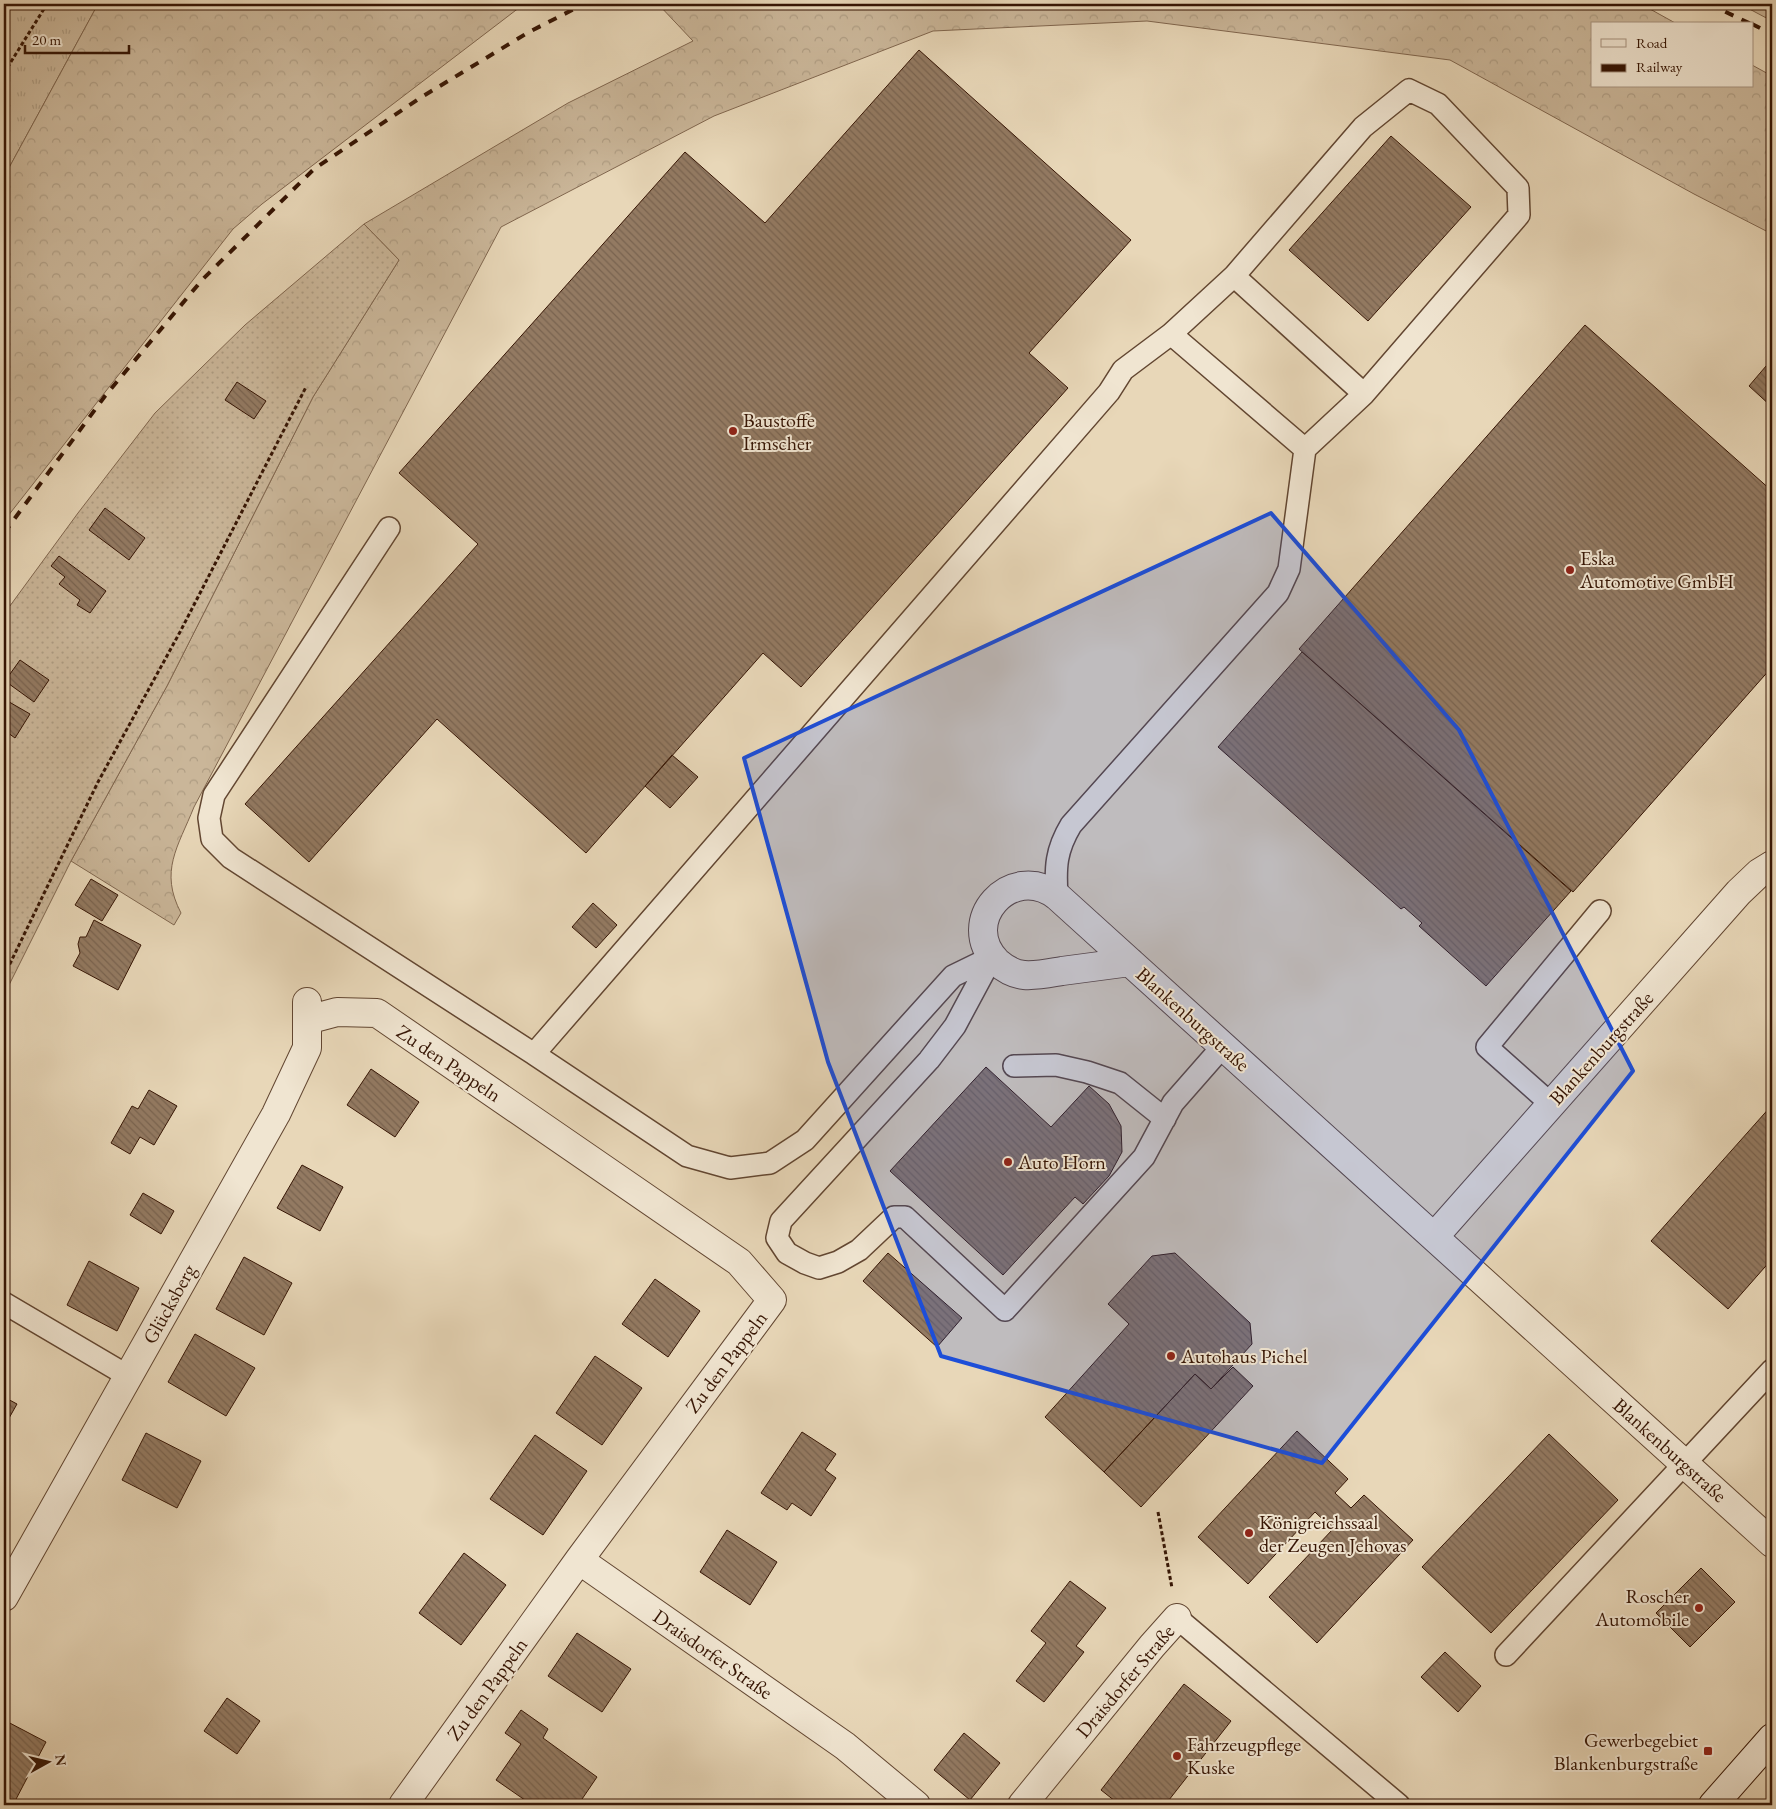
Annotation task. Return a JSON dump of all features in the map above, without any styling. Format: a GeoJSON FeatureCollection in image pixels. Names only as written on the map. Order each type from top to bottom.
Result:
{"type":"FeatureCollection","features":[{"type":"Feature","properties":{"kind":"street","name":"Blankenburgstraße"},"geometry":{"type":"LineString","coordinates":[[1434,1237],[1740,892],[1759,872],[1772,865]]}},
{"type":"Feature","properties":{"kind":"street","name":"Blankenburgstraße"},"geometry":{"type":"LineString","coordinates":[[1130,962],[1024,975],[1013,972],[1003,967],[992,957],[984,938],[985,919],[994,900],[1012,888],[1024,885],[1041,887],[1057,896],[1223,1046],[1685,1464],[1772,1543]]}},
{"type":"Feature","properties":{"kind":"street","name":"Glücksberg"},"geometry":{"type":"LineString","coordinates":[[4,1597],[276,1114],[307,1048],[307,1011]]}},
{"type":"Feature","properties":{"kind":"street","name":"Zu den Pappeln"},"geometry":{"type":"LineString","coordinates":[[307,1011],[377,1014],[739,1262],[772,1300],[579,1560],[403,1805]]}},
{"type":"Feature","properties":{"kind":"street","name":"Draisdorfer Straße"},"geometry":{"type":"LineString","coordinates":[[579,1560],[845,1746],[916,1805]]}},
{"type":"Feature","properties":{"kind":"street","name":"Draisdorfer Straße"},"geometry":{"type":"LineString","coordinates":[[1022,1805],[1177,1618]]}},
{"type":"Feature","properties":{"kind":"street"},"geometry":{"type":"LineString","coordinates":[[1714,1805],[1772,1738]]}},
{"type":"Feature","properties":{"kind":"lane"},"geometry":{"type":"LineString","coordinates":[[534,1054],[1109,392],[1123,370],[1171,334],[1234,276],[1363,127],[1409,90],[1438,104],[1518,188],[1519,215],[1364,394],[1305,448],[1289,569],[1278,593],[1071,825],[1062,840],[1057,856],[1057,896]]}},
{"type":"Feature","properties":{"kind":"lane"},"geometry":{"type":"LineString","coordinates":[[1234,276],[1364,394]]}},
{"type":"Feature","properties":{"kind":"lane"},"geometry":{"type":"LineString","coordinates":[[1171,334],[1305,448]]}},
{"type":"Feature","properties":{"kind":"lane"},"geometry":{"type":"LineString","coordinates":[[389,528],[214,795],[209,818],[212,839],[231,858],[534,1054],[687,1156],[730,1168],[770,1163],[806,1140],[953,976],[992,957]]}},
{"type":"Feature","properties":{"kind":"lane"},"geometry":{"type":"LineString","coordinates":[[1551,1104],[1487,1047],[1600,911]]}},
{"type":"Feature","properties":{"kind":"lane"},"geometry":{"type":"LineString","coordinates":[[992,957],[954,1026],[929,1060],[781,1221],[777,1238],[786,1254],[819,1268],[838,1262],[859,1250],[894,1217],[905,1217],[1006,1310],[1144,1157],[1173,1103],[1223,1046]]}},
{"type":"Feature","properties":{"kind":"lane"},"geometry":{"type":"LineString","coordinates":[[1014,1066],[1056,1065],[1087,1072],[1120,1083],[1165,1119]]}},
{"type":"Feature","properties":{"kind":"lane"},"geometry":{"type":"LineString","coordinates":[[4,1303],[128,1376]]}},
{"type":"Feature","properties":{"kind":"lane"},"geometry":{"type":"LineString","coordinates":[[1506,1655],[1772,1370]]}},
{"type":"Feature","properties":{"kind":"lane","name":"Draisdorfer Straße"},"geometry":{"type":"LineString","coordinates":[[1177,1618],[1399,1805]]}},
{"type":"Feature","properties":{"kind":"path"},"geometry":{"type":"LineString","coordinates":[[4,72],[47,4]]}},
{"type":"Feature","properties":{"kind":"path"},"geometry":{"type":"LineString","coordinates":[[4,976],[98,782],[180,632],[306,387]]}},
{"type":"Feature","properties":{"kind":"path"},"geometry":{"type":"LineString","coordinates":[[1158,1512],[1177,1618]]}},
{"type":"Feature","properties":{"kind":"highlighted area"},"geometry":{"type":"Polygon","coordinates":[[[1271,513],[1459,730],[1633,1071],[1322,1463],[941,1356],[828,1062],[744,758],[1271,513]]]}},
{"type":"Feature","properties":{"kind":"green space"},"geometry":{"type":"Polygon","coordinates":[[[4,4],[98,4],[4,177],[4,4]]]}},
{"type":"Feature","properties":{"kind":"green space"},"geometry":{"type":"Polygon","coordinates":[[[98,4],[524,4],[262,204],[233,229],[4,521],[4,177],[98,4]]]}},
{"type":"Feature","properties":{"kind":"green space"},"geometry":{"type":"Polygon","coordinates":[[[658,4],[1641,4],[1673,22],[1591,22],[1591,88],[1754,88],[1754,66],[1772,76],[1772,234],[1694,194],[1450,60],[1147,21],[933,31],[714,116],[501,227],[194,807],[173,859],[172,884],[181,913],[174,925],[71,861],[167,686],[313,397],[399,260],[364,224],[568,103],[693,41],[658,4]]]}},
{"type":"Feature","properties":{"kind":"green space"},"geometry":{"type":"Polygon","coordinates":[[[1740,4],[1772,4],[1772,21],[1740,4]]]}},
{"type":"Feature","properties":{"kind":"green space"},"geometry":{"type":"Polygon","coordinates":[[[364,224],[399,260],[313,397],[167,686],[71,861],[4,995],[4,614],[155,413],[245,325],[364,224]]]}},
{"type":"Feature","properties":{"kind":"building","name":"Baustoffe Irmscher"},"geometry":{"type":"Polygon","coordinates":[[[919,50],[1131,240],[1029,353],[1068,388],[801,687],[763,653],[586,853],[437,719],[309,862],[245,804],[478,544],[399,473],[685,152],[765,223],[919,50]]]}},
{"type":"Feature","properties":{"kind":"building"},"geometry":{"type":"Polygon","coordinates":[[[1391,136],[1471,207],[1368,321],[1289,250],[1391,136]]]}},
{"type":"Feature","properties":{"kind":"building","name":"Eska Automotive GmbH"},"geometry":{"type":"Polygon","coordinates":[[[1585,325],[1772,491],[1772,667],[1573,892],[1299,649],[1585,325]]]}},
{"type":"Feature","properties":{"kind":"building"},"geometry":{"type":"Polygon","coordinates":[[[1772,359],[1772,407],[1749,386],[1772,359]]]}},
{"type":"Feature","properties":{"kind":"building"},"geometry":{"type":"Polygon","coordinates":[[[237,382],[266,401],[254,419],[225,400],[237,382]]]}},
{"type":"Feature","properties":{"kind":"building"},"geometry":{"type":"Polygon","coordinates":[[[105,508],[145,538],[129,560],[89,530],[105,508]]]}},
{"type":"Feature","properties":{"kind":"building"},"geometry":{"type":"Polygon","coordinates":[[[59,556],[106,591],[90,613],[77,605],[80,600],[59,584],[65,577],[51,566],[59,556]]]}},
{"type":"Feature","properties":{"kind":"building"},"geometry":{"type":"Polygon","coordinates":[[[1302,652],[1571,891],[1486,986],[1419,926],[1422,923],[1404,907],[1401,909],[1218,747],[1302,652]]]}},
{"type":"Feature","properties":{"kind":"building"},"geometry":{"type":"Polygon","coordinates":[[[20,660],[49,680],[34,702],[5,681],[20,660]]]}},
{"type":"Feature","properties":{"kind":"building"},"geometry":{"type":"Polygon","coordinates":[[[4,699],[30,714],[15,738],[4,730],[4,699]]]}},
{"type":"Feature","properties":{"kind":"building"},"geometry":{"type":"Polygon","coordinates":[[[672,755],[698,777],[670,808],[645,786],[672,755]]]}},
{"type":"Feature","properties":{"kind":"building"},"geometry":{"type":"Polygon","coordinates":[[[91,879],[118,895],[102,921],[75,905],[91,879]]]}},
{"type":"Feature","properties":{"kind":"building"},"geometry":{"type":"Polygon","coordinates":[[[593,903],[617,925],[596,948],[572,927],[593,903]]]}},
{"type":"Feature","properties":{"kind":"building"},"geometry":{"type":"Polygon","coordinates":[[[94,920],[141,945],[118,990],[73,966],[80,953],[78,944],[80,937],[86,937],[94,920]]]}},
{"type":"Feature","properties":{"kind":"building","name":"Auto Horn"},"geometry":{"type":"Polygon","coordinates":[[[986,1067],[1051,1127],[1089,1086],[1109,1104],[1121,1126],[1122,1152],[1109,1176],[1083,1204],[1075,1197],[1003,1275],[890,1171],[986,1067]]]}},
{"type":"Feature","properties":{"kind":"building"},"geometry":{"type":"Polygon","coordinates":[[[371,1069],[419,1102],[395,1137],[347,1105],[371,1069]]]}},
{"type":"Feature","properties":{"kind":"building"},"geometry":{"type":"Polygon","coordinates":[[[149,1090],[177,1106],[154,1145],[140,1137],[130,1154],[111,1143],[132,1106],[138,1109],[149,1090]]]}},
{"type":"Feature","properties":{"kind":"building"},"geometry":{"type":"Polygon","coordinates":[[[1772,1105],[1772,1259],[1728,1309],[1651,1241],[1772,1105]]]}},
{"type":"Feature","properties":{"kind":"building"},"geometry":{"type":"Polygon","coordinates":[[[302,1165],[343,1187],[320,1231],[277,1208],[302,1165]]]}},
{"type":"Feature","properties":{"kind":"building"},"geometry":{"type":"Polygon","coordinates":[[[143,1193],[174,1211],[161,1234],[130,1215],[143,1193]]]}},
{"type":"Feature","properties":{"kind":"building"},"geometry":{"type":"Polygon","coordinates":[[[888,1253],[962,1318],[937,1347],[863,1281],[888,1253]]]}},
{"type":"Feature","properties":{"kind":"building","name":"Autohaus Pichel"},"geometry":{"type":"Polygon","coordinates":[[[1175,1253],[1250,1323],[1252,1344],[1211,1389],[1195,1374],[1104,1472],[1045,1417],[1129,1324],[1108,1304],[1152,1256],[1175,1253]]]}},
{"type":"Feature","properties":{"kind":"building"},"geometry":{"type":"Polygon","coordinates":[[[244,1257],[292,1283],[264,1335],[216,1309],[244,1257]]]}},
{"type":"Feature","properties":{"kind":"building"},"geometry":{"type":"Polygon","coordinates":[[[89,1261],[139,1288],[117,1331],[67,1305],[89,1261]]]}},
{"type":"Feature","properties":{"kind":"building"},"geometry":{"type":"Polygon","coordinates":[[[655,1279],[700,1311],[668,1357],[622,1324],[655,1279]]]}},
{"type":"Feature","properties":{"kind":"building"},"geometry":{"type":"Polygon","coordinates":[[[195,1334],[255,1368],[226,1416],[168,1382],[195,1334]]]}},
{"type":"Feature","properties":{"kind":"building"},"geometry":{"type":"Polygon","coordinates":[[[595,1356],[642,1388],[602,1445],[556,1413],[595,1356]]]}},
{"type":"Feature","properties":{"kind":"building"},"geometry":{"type":"Polygon","coordinates":[[[1233,1367],[1253,1386],[1141,1507],[1104,1472],[1195,1374],[1211,1389],[1233,1367]]]}},
{"type":"Feature","properties":{"kind":"building"},"geometry":{"type":"Polygon","coordinates":[[[4,1397],[17,1404],[4,1427],[4,1397]]]}},
{"type":"Feature","properties":{"kind":"building","name":"Königreichssaal der Zeugen Jehovas"},"geometry":{"type":"Polygon","coordinates":[[[1297,1431],[1348,1479],[1335,1493],[1351,1508],[1364,1495],[1413,1540],[1317,1643],[1269,1597],[1333,1529],[1315,1512],[1248,1584],[1198,1537],[1297,1431]]]}},
{"type":"Feature","properties":{"kind":"building"},"geometry":{"type":"Polygon","coordinates":[[[802,1432],[836,1454],[825,1470],[836,1478],[811,1516],[792,1503],[787,1510],[761,1493],[802,1432]]]}},
{"type":"Feature","properties":{"kind":"building"},"geometry":{"type":"Polygon","coordinates":[[[146,1433],[201,1461],[177,1508],[122,1480],[146,1433]]]}},
{"type":"Feature","properties":{"kind":"building"},"geometry":{"type":"Polygon","coordinates":[[[1549,1434],[1618,1500],[1491,1633],[1422,1567],[1549,1434]]]}},
{"type":"Feature","properties":{"kind":"building"},"geometry":{"type":"Polygon","coordinates":[[[535,1435],[587,1471],[543,1535],[490,1499],[535,1435]]]}},
{"type":"Feature","properties":{"kind":"building"},"geometry":{"type":"Polygon","coordinates":[[[727,1530],[777,1562],[750,1605],[700,1572],[727,1530]]]}},
{"type":"Feature","properties":{"kind":"building"},"geometry":{"type":"Polygon","coordinates":[[[464,1553],[506,1585],[461,1645],[419,1613],[464,1553]]]}},
{"type":"Feature","properties":{"kind":"building"},"geometry":{"type":"Polygon","coordinates":[[[1701,1568],[1735,1602],[1690,1647],[1656,1613],[1701,1568]]]}},
{"type":"Feature","properties":{"kind":"building"},"geometry":{"type":"Polygon","coordinates":[[[1070,1581],[1106,1608],[1076,1646],[1084,1652],[1044,1702],[1016,1681],[1046,1643],[1031,1631],[1070,1581]]]}},
{"type":"Feature","properties":{"kind":"building"},"geometry":{"type":"Polygon","coordinates":[[[577,1633],[631,1669],[602,1712],[548,1676],[577,1633]]]}},
{"type":"Feature","properties":{"kind":"building"},"geometry":{"type":"Polygon","coordinates":[[[1445,1652],[1481,1686],[1458,1712],[1421,1677],[1445,1652]]]}},
{"type":"Feature","properties":{"kind":"building"},"geometry":{"type":"Polygon","coordinates":[[[1184,1684],[1231,1721],[1165,1805],[1120,1805],[1101,1790],[1184,1684]]]}},
{"type":"Feature","properties":{"kind":"building"},"geometry":{"type":"Polygon","coordinates":[[[227,1698],[260,1721],[237,1754],[204,1731],[227,1698]]]}},
{"type":"Feature","properties":{"kind":"building"},"geometry":{"type":"Polygon","coordinates":[[[521,1710],[548,1729],[543,1738],[597,1777],[578,1805],[532,1805],[496,1780],[521,1744],[505,1733],[521,1710]]]}},
{"type":"Feature","properties":{"kind":"building"},"geometry":{"type":"Polygon","coordinates":[[[4,1720],[46,1742],[14,1803],[4,1798],[4,1720]]]}},
{"type":"Feature","properties":{"kind":"building"},"geometry":{"type":"Polygon","coordinates":[[[964,1733],[1000,1763],[970,1800],[934,1770],[964,1733]]]}},
{"type":"Feature","properties":{"kind":"railway"},"geometry":{"type":"LineString","coordinates":[[4,533],[105,396],[202,280],[314,169],[420,98],[529,32],[584,4]]}},
{"type":"Feature","properties":{"kind":"railway"},"geometry":{"type":"LineString","coordinates":[[1709,4],[1747,22]]}},
{"type":"Feature","properties":{"kind":"railway"},"geometry":{"type":"LineString","coordinates":[[1754,25],[1772,34]]}},
{"type":"Feature","properties":{"kind":"place","name":"Baustoffe Irmscher"},"geometry":{"type":"Point","coordinates":[733,431]}},
{"type":"Feature","properties":{"kind":"place","name":"Eska Automotive GmbH"},"geometry":{"type":"Point","coordinates":[1570,570]}},
{"type":"Feature","properties":{"kind":"place","name":"Auto Horn"},"geometry":{"type":"Point","coordinates":[1008,1162]}},
{"type":"Feature","properties":{"kind":"place","name":"Autohaus Pichel"},"geometry":{"type":"Point","coordinates":[1171,1356]}},
{"type":"Feature","properties":{"kind":"place","name":"Königreichssaal der Zeugen Jehovas"},"geometry":{"type":"Point","coordinates":[1249,1533]}},
{"type":"Feature","properties":{"kind":"place","name":"Roscher Automobile"},"geometry":{"type":"Point","coordinates":[1699,1608]}},
{"type":"Feature","properties":{"kind":"place","name":"Gewerbegebiet Blankenburgstraße"},"geometry":{"type":"Point","coordinates":[1708,1751]}},
{"type":"Feature","properties":{"kind":"place","name":"Fahrzeugpflege Kuske"},"geometry":{"type":"Point","coordinates":[1177,1756]}}]}
